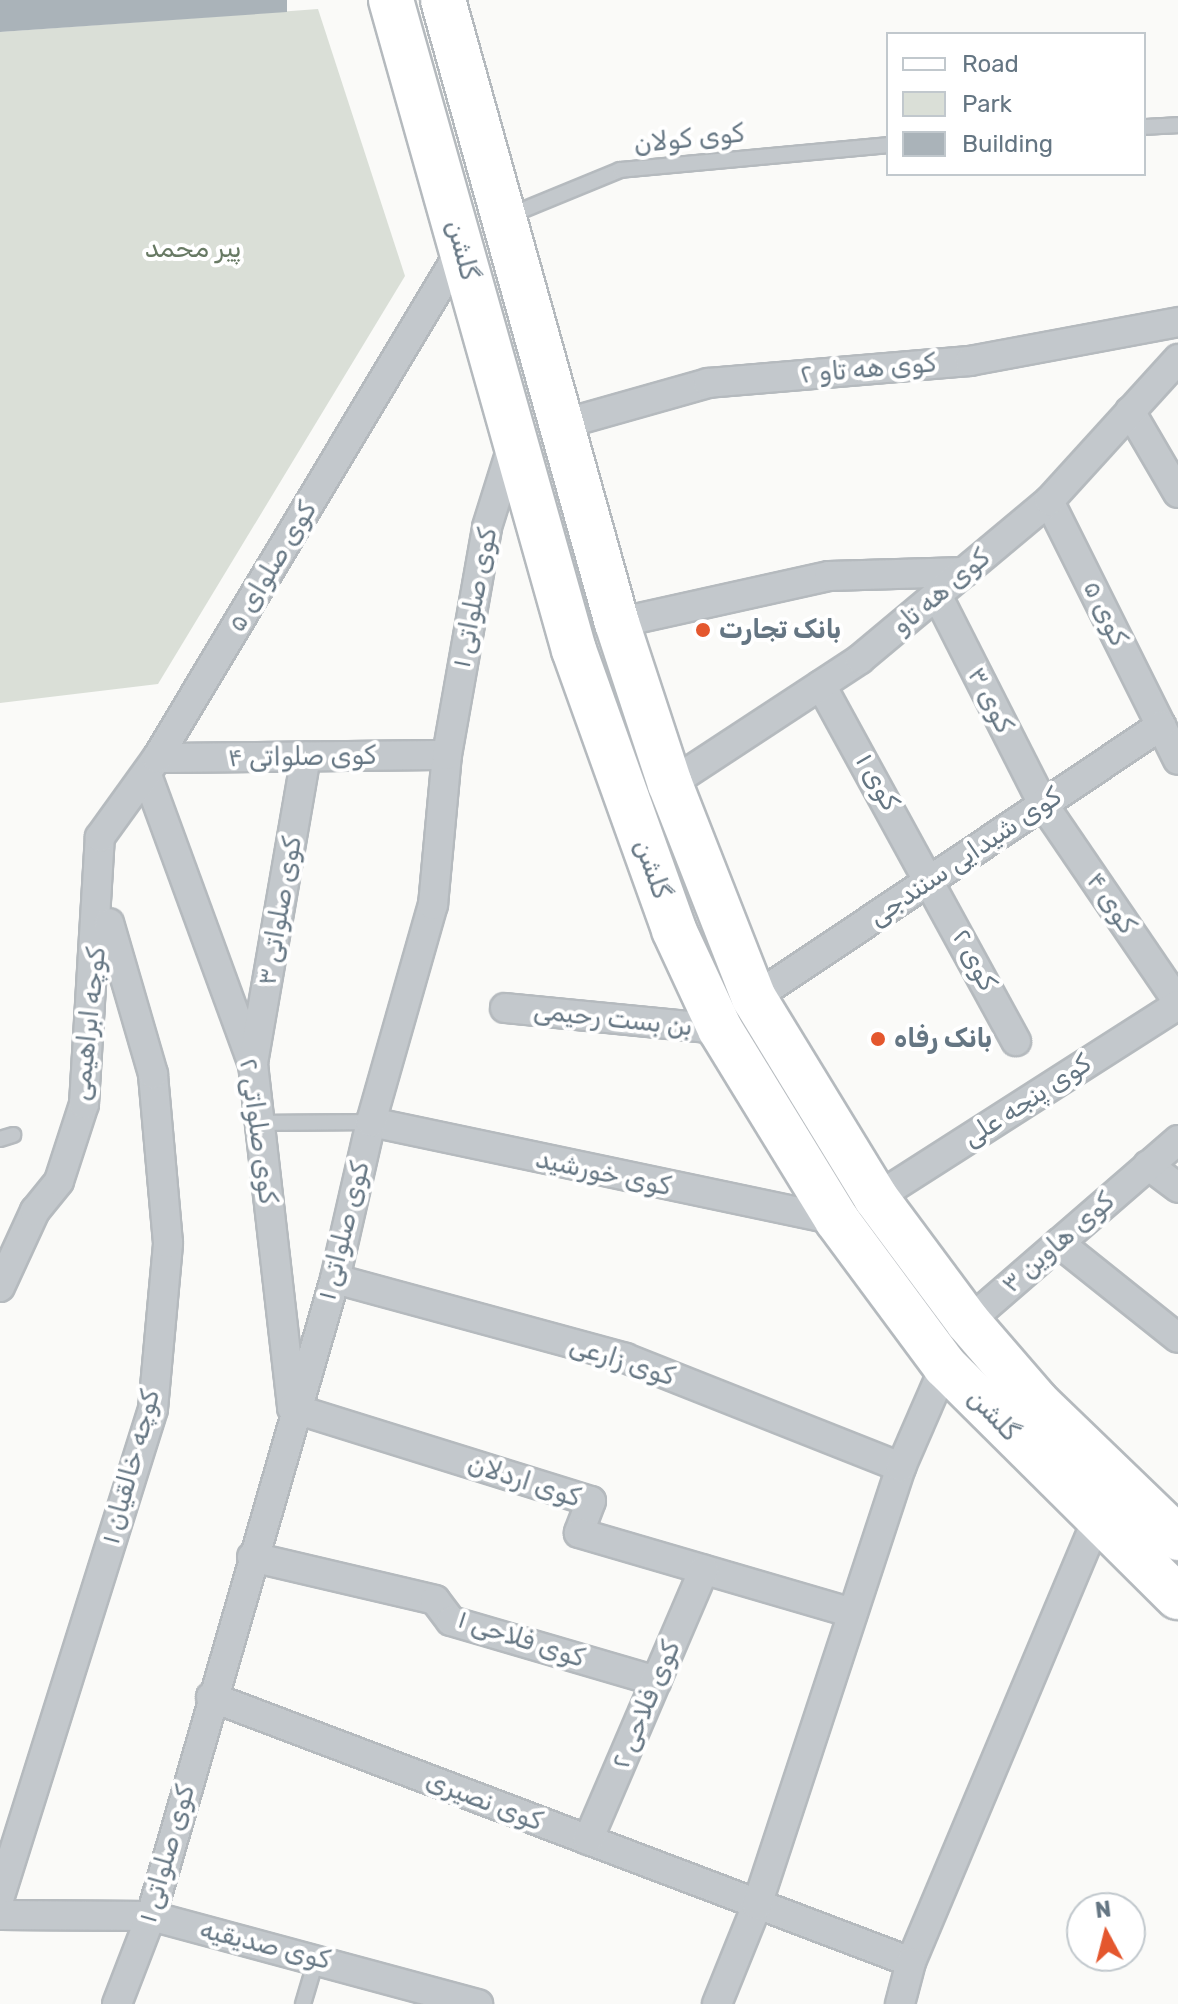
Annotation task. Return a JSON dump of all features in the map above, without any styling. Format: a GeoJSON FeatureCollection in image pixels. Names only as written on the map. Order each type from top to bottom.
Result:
{"type":"FeatureCollection","features":[{"type":"Feature","properties":{"kind":"main road","name":"گلشن"},"geometry":{"type":"LineString","coordinates":[[391,0],[462,249],[513,444],[607,749],[720,1029],[837,1220],[945,1366],[1178,1597]]}},
{"type":"Feature","properties":{"kind":"main road","name":"گلشن"},"geometry":{"type":"LineString","coordinates":[[443,0],[617,623],[670,784],[754,998],[876,1198],[968,1322],[1037,1402],[1178,1538]]}},
{"type":"Feature","properties":{"kind":"street","name":"کوی صلوای ۵"},"geometry":{"type":"LineString","coordinates":[[102,886],[100,837],[152,766],[462,249]]}},
{"type":"Feature","properties":{"kind":"street","name":"کوی هه تاو ۲"},"geometry":{"type":"LineString","coordinates":[[560,425],[708,383],[970,361],[1178,322]]}},
{"type":"Feature","properties":{"kind":"street","name":"کوی هه تاو"},"geometry":{"type":"LineString","coordinates":[[670,784],[821,685],[965,572],[1049,501],[1178,359]]}},
{"type":"Feature","properties":{"kind":"street"},"geometry":{"type":"LineString","coordinates":[[1130,411],[1178,493]]}},
{"type":"Feature","properties":{"kind":"street","name":"کوی صلواتی ۱"},"geometry":{"type":"LineString","coordinates":[[117,2004],[151,1916],[292,1408],[335,1279],[371,1122],[433,905],[447,755],[487,527],[513,444]]}},
{"type":"Feature","properties":{"kind":"street","name":"کوی ۵"},"geometry":{"type":"LineString","coordinates":[[1049,501],[1169,723],[1178,760]]}},
{"type":"Feature","properties":{"kind":"street"},"geometry":{"type":"LineString","coordinates":[[617,623],[829,576],[965,572]]}},
{"type":"Feature","properties":{"kind":"street","name":"کوی ۳"},"geometry":{"type":"LineString","coordinates":[[937,595],[1043,804]]}},
{"type":"Feature","properties":{"kind":"street","name":"کوی ۱"},"geometry":{"type":"LineString","coordinates":[[821,685],[932,879]]}},
{"type":"Feature","properties":{"kind":"street","name":"کوی شیدایی سنندجی"},"geometry":{"type":"LineString","coordinates":[[754,998],[1169,723]]}},
{"type":"Feature","properties":{"kind":"street","name":"کوی صلواتی ۴"},"geometry":{"type":"LineString","coordinates":[[152,766],[306,757],[447,755]]}},
{"type":"Feature","properties":{"kind":"street","name":"کوی صلواتی ۳"},"geometry":{"type":"LineString","coordinates":[[253,1064],[306,757]]}},
{"type":"Feature","properties":{"kind":"street","name":"کوی صلواتی ۲"},"geometry":{"type":"LineString","coordinates":[[152,766],[253,1064],[292,1408]]}},
{"type":"Feature","properties":{"kind":"street","name":"کوی ۴"},"geometry":{"type":"LineString","coordinates":[[1043,804],[1178,1004]]}},
{"type":"Feature","properties":{"kind":"street","name":"کوی ۲"},"geometry":{"type":"LineString","coordinates":[[932,879],[1016,1041]]}},
{"type":"Feature","properties":{"kind":"street","name":"کوچه ابراهیمی"},"geometry":{"type":"LineString","coordinates":[[0,1287],[35,1211],[59,1181],[84,1104],[102,886]]}},
{"type":"Feature","properties":{"kind":"street","name":"کوچه خالقیان ۱"},"geometry":{"type":"LineString","coordinates":[[0,1896],[153,1409],[168,1243],[153,1074],[119,978],[102,886]]}},
{"type":"Feature","properties":{"kind":"street","name":"کوی پنجه علی"},"geometry":{"type":"LineString","coordinates":[[876,1198],[1178,1004]]}},
{"type":"Feature","properties":{"kind":"street","name":"بن بست رحیمی"},"geometry":{"type":"LineString","coordinates":[[505,1008],[720,1029]]}},
{"type":"Feature","properties":{"kind":"street","name":"کوی خورشید"},"geometry":{"type":"LineString","coordinates":[[371,1122],[837,1220]]}},
{"type":"Feature","properties":{"kind":"street","name":"کوی هاوین ۳"},"geometry":{"type":"LineString","coordinates":[[968,1322],[1178,1140]]}},
{"type":"Feature","properties":{"kind":"street"},"geometry":{"type":"LineString","coordinates":[[1148,1165],[1178,1188]]}},
{"type":"Feature","properties":{"kind":"street"},"geometry":{"type":"LineString","coordinates":[[1059,1243],[1178,1338]]}},
{"type":"Feature","properties":{"kind":"street","name":"کوی زارعی"},"geometry":{"type":"LineString","coordinates":[[335,1279],[625,1358],[901,1467]]}},
{"type":"Feature","properties":{"kind":"street"},"geometry":{"type":"LineString","coordinates":[[717,2004],[757,1905],[901,1467],[945,1366]]}},
{"type":"Feature","properties":{"kind":"street","name":"کوی اردلان"},"geometry":{"type":"LineString","coordinates":[[292,1408],[591,1501],[579,1533],[853,1613]]}},
{"type":"Feature","properties":{"kind":"street"},"geometry":{"type":"LineString","coordinates":[[900,2004],[911,1962],[1097,1520]]}},
{"type":"Feature","properties":{"kind":"street","name":"کوی فلاحی ۱"},"geometry":{"type":"LineString","coordinates":[[252,1557],[435,1600],[451,1621],[656,1681]]}},
{"type":"Feature","properties":{"kind":"street","name":"کوی فلاحی ۲"},"geometry":{"type":"LineString","coordinates":[[588,1840],[704,1570]]}},
{"type":"Feature","properties":{"kind":"street","name":"کوی نصیری"},"geometry":{"type":"LineString","coordinates":[[211,1697],[911,1962]]}},
{"type":"Feature","properties":{"kind":"street","name":"کوی صدیقیه"},"geometry":{"type":"LineString","coordinates":[[0,1915],[151,1916],[317,1957],[478,2004]]}},
{"type":"Feature","properties":{"kind":"lane"},"geometry":{"type":"LineString","coordinates":[[1146,127],[1178,125]]}},
{"type":"Feature","properties":{"kind":"lane","name":"کوی کولان"},"geometry":{"type":"LineString","coordinates":[[504,217],[620,170],[886,145]]}},
{"type":"Feature","properties":{"kind":"lane"},"geometry":{"type":"LineString","coordinates":[[260,1123],[371,1122]]}},
{"type":"Feature","properties":{"kind":"lane"},"geometry":{"type":"LineString","coordinates":[[303,2004],[317,1957]]}},
{"type":"Feature","properties":{"kind":"green space","name":"پیر محمد"},"geometry":{"type":"Polygon","coordinates":[[[318,9],[405,276],[158,684],[0,703],[0,32],[318,9]]]}},
{"type":"Feature","properties":{"kind":"building"},"geometry":{"type":"Polygon","coordinates":[[[0,0],[287,0],[287,12],[0,32],[0,0]]]}},
{"type":"Feature","properties":{"kind":"place","name":"بانک تجارت"},"geometry":{"type":"Point","coordinates":[703,630]}},
{"type":"Feature","properties":{"kind":"place","name":"بانک رفاه"},"geometry":{"type":"Point","coordinates":[878,1039]}}]}
